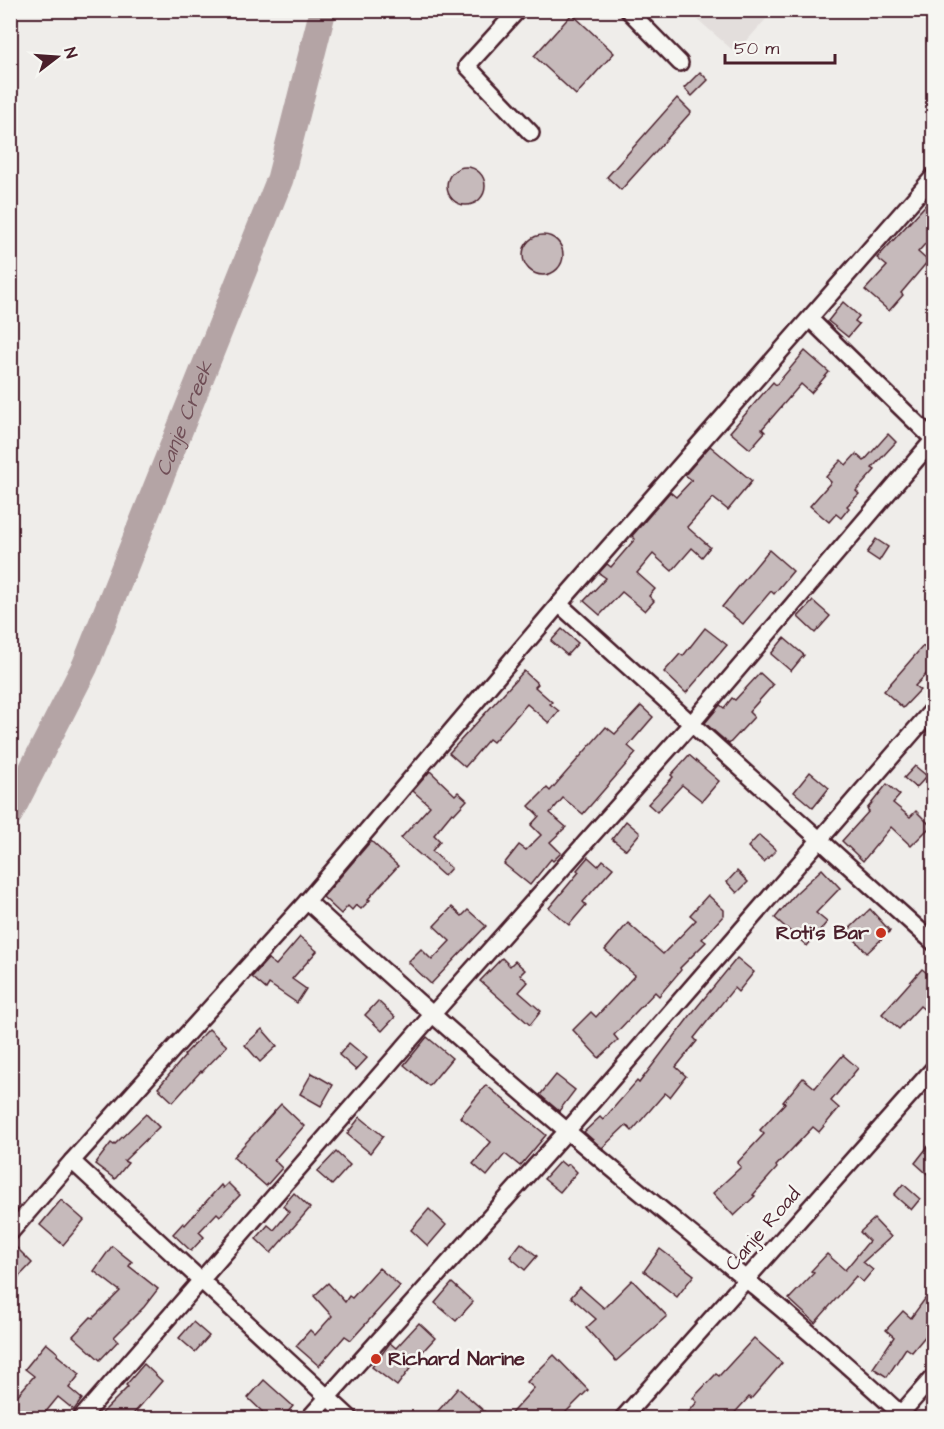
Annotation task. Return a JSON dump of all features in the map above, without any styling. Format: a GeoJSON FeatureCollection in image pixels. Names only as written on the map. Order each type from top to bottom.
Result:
{"type":"FeatureCollection","features":[{"type":"Feature","properties":{"kind":"street"},"geometry":{"type":"LineString","coordinates":[[518,10],[467,66],[531,133]]}},
{"type":"Feature","properties":{"kind":"street"},"geometry":{"type":"LineString","coordinates":[[628,10],[680,63]]}},
{"type":"Feature","properties":{"kind":"street"},"geometry":{"type":"LineString","coordinates":[[10,1233],[72,1161],[307,902],[559,604],[933,176]]}},
{"type":"Feature","properties":{"kind":"street"},"geometry":{"type":"LineString","coordinates":[[81,1419],[432,1015],[692,724],[933,440],[810,319]]}},
{"type":"Feature","properties":{"kind":"street"},"geometry":{"type":"LineString","coordinates":[[559,604],[933,943]]}},
{"type":"Feature","properties":{"kind":"street"},"geometry":{"type":"LineString","coordinates":[[309,1419],[567,1131],[933,708]]}},
{"type":"Feature","properties":{"kind":"street"},"geometry":{"type":"LineString","coordinates":[[307,902],[432,1015],[567,1131],[747,1279],[901,1417],[933,1376]]}},
{"type":"Feature","properties":{"kind":"street","name":"Canje Road"},"geometry":{"type":"LineString","coordinates":[[623,1419],[933,1068]]}},
{"type":"Feature","properties":{"kind":"street"},"geometry":{"type":"LineString","coordinates":[[72,1161],[350,1419]]}},
{"type":"Feature","properties":{"kind":"shaded area"},"geometry":{"type":"Polygon","coordinates":[[[688,11],[773,11],[736,53],[688,11]]]}},
{"type":"Feature","properties":{"kind":"building"},"geometry":{"type":"Polygon","coordinates":[[[572,14],[614,53],[576,95],[534,56],[572,14]]]}},
{"type":"Feature","properties":{"kind":"building"},"geometry":{"type":"Polygon","coordinates":[[[700,72],[708,80],[692,96],[684,88],[700,72]]]}},
{"type":"Feature","properties":{"kind":"building"},"geometry":{"type":"Polygon","coordinates":[[[677,98],[691,112],[621,190],[607,177],[677,98]]]}},
{"type":"Feature","properties":{"kind":"building"},"geometry":{"type":"Polygon","coordinates":[[[466,167],[479,173],[485,186],[479,199],[466,205],[453,199],[447,186],[453,173],[466,167]]]}},
{"type":"Feature","properties":{"kind":"building"},"geometry":{"type":"Polygon","coordinates":[[[933,197],[933,235],[918,252],[928,261],[889,311],[865,290],[887,266],[877,258],[933,197]]]}},
{"type":"Feature","properties":{"kind":"building"},"geometry":{"type":"Polygon","coordinates":[[[543,235],[551,236],[557,241],[562,247],[562,263],[557,269],[551,274],[543,275],[535,274],[529,269],[524,263],[523,255],[524,247],[529,241],[535,236],[543,235]]]}},
{"type":"Feature","properties":{"kind":"building"},"geometry":{"type":"Polygon","coordinates":[[[843,302],[859,316],[855,321],[859,324],[848,337],[828,321],[843,302]]]}},
{"type":"Feature","properties":{"kind":"building"},"geometry":{"type":"Polygon","coordinates":[[[805,351],[829,372],[811,393],[801,384],[762,429],[765,432],[750,449],[730,432],[773,382],[776,385],[805,351]]]}},
{"type":"Feature","properties":{"kind":"building"},"geometry":{"type":"Polygon","coordinates":[[[888,434],[896,442],[872,468],[875,470],[856,491],[859,494],[847,506],[849,508],[841,518],[836,514],[829,522],[810,506],[831,482],[826,477],[841,460],[846,465],[856,454],[864,461],[888,434]]]}},
{"type":"Feature","properties":{"kind":"building"},"geometry":{"type":"Polygon","coordinates":[[[710,446],[752,481],[728,510],[713,498],[687,527],[710,547],[702,557],[692,548],[672,571],[653,554],[637,573],[655,589],[649,596],[654,601],[645,611],[622,592],[600,615],[584,601],[606,578],[599,573],[607,564],[611,567],[635,539],[632,536],[670,492],[676,497],[692,480],[685,475],[710,446]]]}},
{"type":"Feature","properties":{"kind":"building"},"geometry":{"type":"Polygon","coordinates":[[[876,539],[888,547],[879,561],[867,553],[876,539]]]}},
{"type":"Feature","properties":{"kind":"building"},"geometry":{"type":"Polygon","coordinates":[[[769,550],[793,571],[774,594],[771,591],[743,624],[722,607],[769,550]]]}},
{"type":"Feature","properties":{"kind":"building"},"geometry":{"type":"Polygon","coordinates":[[[813,601],[830,616],[815,633],[798,617],[813,601]]]}},
{"type":"Feature","properties":{"kind":"building"},"geometry":{"type":"Polygon","coordinates":[[[705,628],[727,645],[686,693],[664,672],[680,654],[683,656],[705,628]]]}},
{"type":"Feature","properties":{"kind":"building"},"geometry":{"type":"Polygon","coordinates":[[[562,629],[578,643],[567,655],[551,641],[562,629]]]}},
{"type":"Feature","properties":{"kind":"building"},"geometry":{"type":"Polygon","coordinates":[[[784,638],[804,655],[791,671],[771,654],[784,638]]]}},
{"type":"Feature","properties":{"kind":"building"},"geometry":{"type":"Polygon","coordinates":[[[923,646],[933,656],[933,667],[915,686],[920,690],[903,708],[884,691],[923,646]]]}},
{"type":"Feature","properties":{"kind":"building"},"geometry":{"type":"Polygon","coordinates":[[[524,671],[538,684],[535,687],[559,711],[549,723],[527,704],[493,742],[489,739],[465,767],[449,753],[524,671]]]}},
{"type":"Feature","properties":{"kind":"building"},"geometry":{"type":"Polygon","coordinates":[[[760,673],[773,685],[749,712],[754,717],[729,744],[705,723],[720,705],[724,708],[732,698],[735,700],[760,673]]]}},
{"type":"Feature","properties":{"kind":"building"},"geometry":{"type":"Polygon","coordinates":[[[641,706],[653,717],[628,746],[636,753],[583,814],[563,798],[550,813],[566,827],[550,842],[561,853],[553,861],[551,859],[530,885],[504,864],[519,845],[526,850],[541,835],[531,825],[539,816],[529,806],[547,788],[550,791],[606,727],[615,734],[641,706]]]}},
{"type":"Feature","properties":{"kind":"building"},"geometry":{"type":"Polygon","coordinates":[[[689,755],[719,781],[702,801],[682,785],[657,812],[648,804],[673,777],[671,775],[689,755]]]}},
{"type":"Feature","properties":{"kind":"building"},"geometry":{"type":"Polygon","coordinates":[[[915,766],[927,776],[916,788],[904,778],[915,766]]]}},
{"type":"Feature","properties":{"kind":"building"},"geometry":{"type":"Polygon","coordinates":[[[430,771],[455,795],[458,792],[467,800],[454,814],[452,813],[434,835],[440,841],[432,851],[451,868],[444,876],[401,838],[430,806],[413,791],[430,771]]]}},
{"type":"Feature","properties":{"kind":"building"},"geometry":{"type":"Polygon","coordinates":[[[810,772],[829,788],[813,808],[794,792],[810,772]]]}},
{"type":"Feature","properties":{"kind":"building"},"geometry":{"type":"Polygon","coordinates":[[[887,784],[900,795],[893,803],[910,817],[916,811],[931,826],[911,846],[891,827],[863,861],[842,841],[869,811],[867,809],[887,784]]]}},
{"type":"Feature","properties":{"kind":"building"},"geometry":{"type":"Polygon","coordinates":[[[626,821],[640,833],[626,850],[612,839],[626,821]]]}},
{"type":"Feature","properties":{"kind":"building"},"geometry":{"type":"Polygon","coordinates":[[[759,835],[776,850],[764,862],[748,847],[759,835]]]}},
{"type":"Feature","properties":{"kind":"building"},"geometry":{"type":"Polygon","coordinates":[[[371,841],[398,866],[361,909],[356,905],[352,910],[348,906],[341,914],[323,897],[371,841]]]}},
{"type":"Feature","properties":{"kind":"building"},"geometry":{"type":"Polygon","coordinates":[[[588,857],[598,866],[603,860],[613,868],[583,902],[586,905],[569,925],[549,908],[579,872],[577,870],[588,857]]]}},
{"type":"Feature","properties":{"kind":"building"},"geometry":{"type":"Polygon","coordinates":[[[822,869],[840,888],[816,913],[827,922],[807,946],[775,918],[795,894],[822,869]]]}},
{"type":"Feature","properties":{"kind":"building"},"geometry":{"type":"Polygon","coordinates":[[[737,871],[748,882],[737,893],[727,882],[737,871]]]}},
{"type":"Feature","properties":{"kind":"building"},"geometry":{"type":"Polygon","coordinates":[[[708,895],[724,910],[724,915],[702,939],[706,942],[680,968],[681,970],[659,996],[655,992],[614,1035],[618,1040],[599,1058],[573,1030],[591,1012],[596,1017],[635,975],[605,950],[628,923],[663,954],[696,920],[690,915],[708,895]]]}},
{"type":"Feature","properties":{"kind":"building"},"geometry":{"type":"Polygon","coordinates":[[[452,907],[462,916],[468,910],[486,926],[431,984],[408,962],[421,949],[432,960],[450,941],[434,926],[452,907]]]}},
{"type":"Feature","properties":{"kind":"building"},"geometry":{"type":"Polygon","coordinates":[[[870,909],[890,931],[867,953],[847,931],[870,909]]]}},
{"type":"Feature","properties":{"kind":"building"},"geometry":{"type":"Polygon","coordinates":[[[300,937],[317,951],[292,979],[306,989],[297,1003],[269,984],[266,989],[252,977],[268,959],[276,965],[300,937]]]}},
{"type":"Feature","properties":{"kind":"building"},"geometry":{"type":"Polygon","coordinates":[[[502,958],[510,966],[515,961],[525,970],[520,975],[528,982],[519,992],[541,1011],[530,1025],[480,981],[502,958]]]}},
{"type":"Feature","properties":{"kind":"building"},"geometry":{"type":"Polygon","coordinates":[[[737,958],[754,972],[738,992],[734,988],[694,1038],[697,1041],[676,1067],[686,1076],[670,1097],[665,1093],[632,1131],[626,1125],[602,1148],[584,1132],[600,1117],[603,1120],[637,1081],[639,1083],[737,958]]]}},
{"type":"Feature","properties":{"kind":"building"},"geometry":{"type":"Polygon","coordinates":[[[922,969],[933,978],[933,1017],[920,1006],[899,1029],[882,1014],[922,969]]]}},
{"type":"Feature","properties":{"kind":"building"},"geometry":{"type":"Polygon","coordinates":[[[378,1001],[395,1017],[382,1031],[365,1015],[378,1001]]]}},
{"type":"Feature","properties":{"kind":"building"},"geometry":{"type":"Polygon","coordinates":[[[209,1029],[227,1046],[173,1102],[158,1088],[184,1055],[209,1029]]]}},
{"type":"Feature","properties":{"kind":"building"},"geometry":{"type":"Polygon","coordinates":[[[262,1029],[277,1046],[260,1062],[245,1045],[262,1029]]]}},
{"type":"Feature","properties":{"kind":"building"},"geometry":{"type":"Polygon","coordinates":[[[427,1037],[452,1058],[429,1086],[404,1065],[427,1037]]]}},
{"type":"Feature","properties":{"kind":"building"},"geometry":{"type":"Polygon","coordinates":[[[349,1043],[367,1058],[356,1070],[339,1055],[349,1043]]]}},
{"type":"Feature","properties":{"kind":"building"},"geometry":{"type":"Polygon","coordinates":[[[843,1055],[858,1068],[831,1101],[839,1108],[819,1132],[813,1127],[776,1166],[777,1168],[753,1195],[755,1196],[734,1216],[713,1193],[741,1167],[737,1163],[764,1134],[760,1130],[785,1103],[783,1102],[803,1078],[815,1088],[843,1055]]]}},
{"type":"Feature","properties":{"kind":"building"},"geometry":{"type":"Polygon","coordinates":[[[312,1073],[333,1085],[321,1106],[300,1094],[312,1073]]]}},
{"type":"Feature","properties":{"kind":"building"},"geometry":{"type":"Polygon","coordinates":[[[556,1075],[575,1090],[559,1111],[540,1095],[556,1075]]]}},
{"type":"Feature","properties":{"kind":"building"},"geometry":{"type":"Polygon","coordinates":[[[486,1085],[546,1135],[520,1166],[505,1154],[487,1176],[473,1164],[491,1142],[460,1117],[486,1085]]]}},
{"type":"Feature","properties":{"kind":"building"},"geometry":{"type":"Polygon","coordinates":[[[281,1104],[304,1126],[274,1160],[282,1168],[266,1186],[233,1157],[281,1104]]]}},
{"type":"Feature","properties":{"kind":"building"},"geometry":{"type":"Polygon","coordinates":[[[146,1114],[159,1127],[124,1161],[128,1163],[115,1179],[95,1164],[111,1143],[114,1145],[146,1114]]]}},
{"type":"Feature","properties":{"kind":"building"},"geometry":{"type":"Polygon","coordinates":[[[360,1117],[383,1136],[370,1153],[347,1134],[360,1117]]]}},
{"type":"Feature","properties":{"kind":"building"},"geometry":{"type":"Polygon","coordinates":[[[933,1140],[933,1179],[915,1163],[933,1140]]]}},
{"type":"Feature","properties":{"kind":"building"},"geometry":{"type":"Polygon","coordinates":[[[336,1152],[350,1165],[332,1185],[317,1172],[336,1152]]]}},
{"type":"Feature","properties":{"kind":"building"},"geometry":{"type":"Polygon","coordinates":[[[560,1161],[566,1166],[569,1164],[577,1172],[560,1192],[544,1179],[560,1161]]]}},
{"type":"Feature","properties":{"kind":"building"},"geometry":{"type":"Polygon","coordinates":[[[228,1183],[240,1195],[220,1216],[217,1213],[199,1232],[204,1237],[191,1251],[173,1234],[183,1223],[185,1225],[221,1185],[223,1188],[228,1183]]]}},
{"type":"Feature","properties":{"kind":"building"},"geometry":{"type":"Polygon","coordinates":[[[903,1184],[920,1199],[911,1210],[894,1195],[903,1184]]]}},
{"type":"Feature","properties":{"kind":"building"},"geometry":{"type":"Polygon","coordinates":[[[294,1193],[310,1208],[271,1253],[256,1239],[268,1225],[274,1230],[289,1212],[283,1206],[294,1193]]]}},
{"type":"Feature","properties":{"kind":"building"},"geometry":{"type":"Polygon","coordinates":[[[61,1200],[84,1220],[63,1245],[40,1225],[61,1200]]]}},
{"type":"Feature","properties":{"kind":"building"},"geometry":{"type":"Polygon","coordinates":[[[429,1209],[446,1225],[428,1246],[411,1230],[429,1209]]]}},
{"type":"Feature","properties":{"kind":"building"},"geometry":{"type":"Polygon","coordinates":[[[874,1219],[891,1237],[863,1262],[873,1270],[863,1282],[856,1276],[815,1323],[789,1299],[814,1273],[811,1271],[827,1254],[845,1270],[869,1241],[860,1232],[874,1219]]]}},
{"type":"Feature","properties":{"kind":"building"},"geometry":{"type":"Polygon","coordinates":[[[521,1243],[537,1256],[525,1270],[510,1257],[521,1243]]]}},
{"type":"Feature","properties":{"kind":"building"},"geometry":{"type":"Polygon","coordinates":[[[112,1246],[132,1262],[129,1266],[158,1289],[144,1307],[114,1337],[118,1341],[100,1360],[73,1336],[120,1291],[94,1271],[112,1246]]]}},
{"type":"Feature","properties":{"kind":"building"},"geometry":{"type":"Polygon","coordinates":[[[16,1247],[32,1263],[10,1286],[10,1253],[16,1247]]]}},
{"type":"Feature","properties":{"kind":"building"},"geometry":{"type":"Polygon","coordinates":[[[660,1249],[694,1275],[677,1297],[644,1271],[660,1249]]]}},
{"type":"Feature","properties":{"kind":"building"},"geometry":{"type":"Polygon","coordinates":[[[379,1268],[400,1286],[351,1340],[345,1336],[319,1366],[296,1346],[310,1330],[315,1335],[332,1316],[314,1296],[328,1283],[345,1302],[349,1296],[352,1298],[379,1268]]]}},
{"type":"Feature","properties":{"kind":"building"},"geometry":{"type":"Polygon","coordinates":[[[632,1280],[667,1316],[616,1361],[586,1328],[596,1319],[571,1297],[580,1287],[604,1308],[632,1280]]]}},
{"type":"Feature","properties":{"kind":"building"},"geometry":{"type":"Polygon","coordinates":[[[452,1283],[473,1302],[456,1321],[435,1303],[452,1283]]]}},
{"type":"Feature","properties":{"kind":"building"},"geometry":{"type":"Polygon","coordinates":[[[933,1288],[933,1327],[912,1352],[906,1348],[887,1377],[873,1368],[894,1337],[886,1330],[903,1311],[911,1318],[933,1288]]]}},
{"type":"Feature","properties":{"kind":"building"},"geometry":{"type":"Polygon","coordinates":[[[193,1322],[209,1336],[195,1352],[179,1338],[193,1322]]]}},
{"type":"Feature","properties":{"kind":"building"},"geometry":{"type":"Polygon","coordinates":[[[419,1323],[435,1338],[414,1361],[397,1386],[372,1367],[390,1343],[396,1348],[419,1323]]]}},
{"type":"Feature","properties":{"kind":"building"},"geometry":{"type":"Polygon","coordinates":[[[754,1338],[782,1363],[751,1399],[749,1397],[729,1419],[683,1419],[697,1402],[693,1398],[716,1374],[719,1376],[754,1338]]]}},
{"type":"Feature","properties":{"kind":"building"},"geometry":{"type":"Polygon","coordinates":[[[46,1343],[80,1374],[69,1388],[82,1399],[74,1410],[58,1397],[40,1419],[25,1419],[10,1404],[34,1376],[25,1369],[46,1343]]]}},
{"type":"Feature","properties":{"kind":"building"},"geometry":{"type":"Polygon","coordinates":[[[554,1355],[588,1390],[559,1419],[506,1419],[534,1388],[527,1382],[554,1355]]]}},
{"type":"Feature","properties":{"kind":"building"},"geometry":{"type":"Polygon","coordinates":[[[144,1364],[162,1381],[129,1419],[96,1419],[128,1387],[126,1385],[144,1364]]]}},
{"type":"Feature","properties":{"kind":"building"},"geometry":{"type":"Polygon","coordinates":[[[264,1380],[293,1406],[282,1419],[270,1419],[248,1398],[264,1380]]]}},
{"type":"Feature","properties":{"kind":"building"},"geometry":{"type":"Polygon","coordinates":[[[458,1388],[493,1419],[431,1419],[458,1388]]]}},
{"type":"Feature","properties":{"kind":"waterway","name":"Canje Creek"},"geometry":{"type":"LineString","coordinates":[[10,813],[85,666],[280,179],[323,10]]}},
{"type":"Feature","properties":{"kind":"place","name":"Roti's Bar"},"geometry":{"type":"Point","coordinates":[881,933]}},
{"type":"Feature","properties":{"kind":"place","name":"Richard Narine"},"geometry":{"type":"Point","coordinates":[376,1359]}}]}
